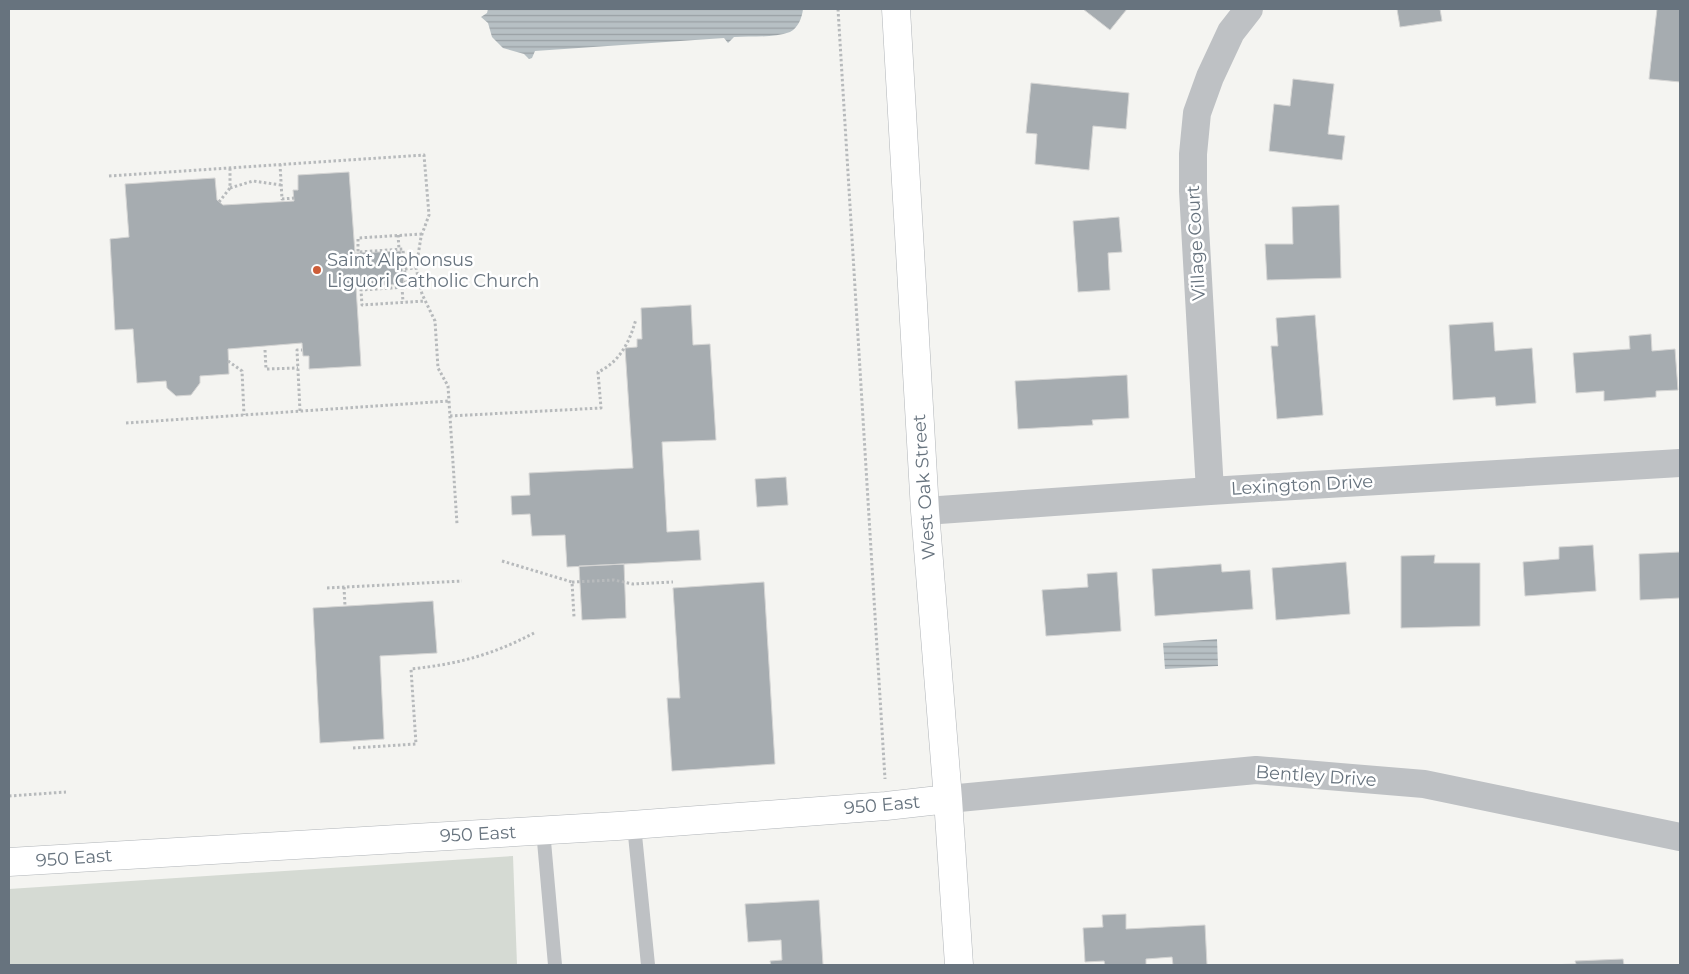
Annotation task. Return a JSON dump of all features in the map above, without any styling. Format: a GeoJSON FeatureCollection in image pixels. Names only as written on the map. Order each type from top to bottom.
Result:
{"type":"FeatureCollection","features":[{"type":"Feature","properties":{"kind":"main road","name":"West Oak Street"},"geometry":{"type":"LineString","coordinates":[[896,9],[925,511],[959,965]]}},
{"type":"Feature","properties":{"kind":"main road","name":"950 East"},"geometry":{"type":"LineString","coordinates":[[9,862],[634,825],[886,806],[948,799]]}},
{"type":"Feature","properties":{"kind":"street","name":"Village Court"},"geometry":{"type":"LineString","coordinates":[[1210,491],[1193,191],[1193,154],[1197,113],[1210,77],[1231,32],[1249,9]]}},
{"type":"Feature","properties":{"kind":"street","name":"Lexington Drive"},"geometry":{"type":"LineString","coordinates":[[925,511],[1210,491],[1680,463]]}},
{"type":"Feature","properties":{"kind":"street","name":"Bentley Drive"},"geometry":{"type":"LineString","coordinates":[[948,799],[1256,770],[1424,784],[1680,836]]}},
{"type":"Feature","properties":{"kind":"lane"},"geometry":{"type":"LineString","coordinates":[[634,825],[648,965]]}},
{"type":"Feature","properties":{"kind":"lane"},"geometry":{"type":"LineString","coordinates":[[543,830],[555,965]]}},
{"type":"Feature","properties":{"kind":"path"},"geometry":{"type":"LineString","coordinates":[[838,9],[886,806]]}},
{"type":"Feature","properties":{"kind":"path"},"geometry":{"type":"LineString","coordinates":[[109,176],[424,155],[429,215],[417,254],[416,268],[425,301],[435,321],[438,368],[448,386],[457,524]]}},
{"type":"Feature","properties":{"kind":"path"},"geometry":{"type":"LineString","coordinates":[[280,164],[282,198],[294,198]]}},
{"type":"Feature","properties":{"kind":"path"},"geometry":{"type":"LineString","coordinates":[[230,168],[230,188]]}},
{"type":"Feature","properties":{"kind":"path"},"geometry":{"type":"LineString","coordinates":[[219,202],[230,188],[253,181],[281,185]]}},
{"type":"Feature","properties":{"kind":"path"},"geometry":{"type":"LineString","coordinates":[[422,234],[358,238],[358,252],[403,249],[405,269],[406,287],[361,290],[362,305],[425,301]]}},
{"type":"Feature","properties":{"kind":"path"},"geometry":{"type":"LineString","coordinates":[[398,235],[398,249]]}},
{"type":"Feature","properties":{"kind":"path"},"geometry":{"type":"LineString","coordinates":[[405,269],[416,268]]}},
{"type":"Feature","properties":{"kind":"path"},"geometry":{"type":"LineString","coordinates":[[402,287],[403,302]]}},
{"type":"Feature","properties":{"kind":"path"},"geometry":{"type":"LineString","coordinates":[[450,416],[601,408],[598,372],[618,358],[632,337],[636,319]]}},
{"type":"Feature","properties":{"kind":"path"},"geometry":{"type":"LineString","coordinates":[[265,350],[266,370],[298,368]]}},
{"type":"Feature","properties":{"kind":"path"},"geometry":{"type":"LineString","coordinates":[[300,411],[297,350],[302,350]]}},
{"type":"Feature","properties":{"kind":"path"},"geometry":{"type":"LineString","coordinates":[[228,361],[242,371],[244,415]]}},
{"type":"Feature","properties":{"kind":"path"},"geometry":{"type":"LineString","coordinates":[[126,423],[449,401]]}},
{"type":"Feature","properties":{"kind":"path"},"geometry":{"type":"LineString","coordinates":[[502,561],[572,582],[614,580],[633,584],[673,582]]}},
{"type":"Feature","properties":{"kind":"path"},"geometry":{"type":"LineString","coordinates":[[327,588],[462,581]]}},
{"type":"Feature","properties":{"kind":"path"},"geometry":{"type":"LineString","coordinates":[[572,582],[574,618]]}},
{"type":"Feature","properties":{"kind":"path"},"geometry":{"type":"LineString","coordinates":[[344,587],[345,606]]}},
{"type":"Feature","properties":{"kind":"path"},"geometry":{"type":"LineString","coordinates":[[353,748],[416,744],[411,670],[474,659],[505,648],[534,633]]}},
{"type":"Feature","properties":{"kind":"path"},"geometry":{"type":"LineString","coordinates":[[9,796],[66,792]]}},
{"type":"Feature","properties":{"kind":"shaded area"},"geometry":{"type":"Polygon","coordinates":[[[488,9],[803,9],[801,19],[795,28],[790,32],[776,35],[734,37],[728,43],[724,38],[535,51],[532,58],[529,59],[524,54],[503,48],[492,37],[488,23],[481,17],[487,13],[488,9]]]}},
{"type":"Feature","properties":{"kind":"shaded area"},"geometry":{"type":"Polygon","coordinates":[[[1217,639],[1218,666],[1165,669],[1163,643],[1217,639]]]}},
{"type":"Feature","properties":{"kind":"shaded area"},"geometry":{"type":"Polygon","coordinates":[[[513,856],[517,965],[9,965],[9,889],[513,856]]]}},
{"type":"Feature","properties":{"kind":"building"},"geometry":{"type":"Polygon","coordinates":[[[1083,9],[1127,9],[1110,30],[1083,9]]]}},
{"type":"Feature","properties":{"kind":"building"},"geometry":{"type":"Polygon","coordinates":[[[1397,9],[1440,9],[1442,21],[1400,27],[1397,9]]]}},
{"type":"Feature","properties":{"kind":"building"},"geometry":{"type":"Polygon","coordinates":[[[1657,9],[1680,9],[1680,82],[1649,79],[1657,9]]]}},
{"type":"Feature","properties":{"kind":"building"},"geometry":{"type":"Polygon","coordinates":[[[1293,79],[1334,84],[1328,134],[1345,136],[1342,160],[1269,151],[1274,104],[1290,106],[1293,79]]]}},
{"type":"Feature","properties":{"kind":"building"},"geometry":{"type":"Polygon","coordinates":[[[1031,83],[1129,93],[1126,129],[1093,126],[1089,170],[1035,164],[1037,134],[1026,133],[1031,83]]]}},
{"type":"Feature","properties":{"kind":"building"},"geometry":{"type":"Polygon","coordinates":[[[349,172],[355,253],[401,251],[404,284],[356,287],[361,366],[309,369],[309,356],[303,356],[302,343],[228,349],[229,374],[200,376],[200,383],[191,395],[176,396],[167,388],[166,381],[137,383],[133,329],[115,330],[110,239],[129,237],[125,184],[215,178],[217,200],[223,205],[294,201],[293,190],[298,190],[298,175],[349,172]]]}},
{"type":"Feature","properties":{"kind":"building"},"geometry":{"type":"Polygon","coordinates":[[[1339,205],[1341,278],[1267,280],[1265,244],[1293,244],[1292,207],[1339,205]]]}},
{"type":"Feature","properties":{"kind":"building"},"geometry":{"type":"Polygon","coordinates":[[[1119,217],[1122,252],[1108,253],[1110,290],[1078,292],[1073,221],[1119,217]]]}},
{"type":"Feature","properties":{"kind":"building"},"geometry":{"type":"Polygon","coordinates":[[[691,305],[693,345],[710,344],[716,440],[662,442],[667,532],[699,530],[701,560],[567,567],[565,535],[532,536],[530,514],[512,515],[511,496],[530,495],[529,473],[633,468],[625,348],[637,347],[637,339],[642,339],[641,308],[691,305]]]}},
{"type":"Feature","properties":{"kind":"building"},"geometry":{"type":"Polygon","coordinates":[[[1315,315],[1323,415],[1277,419],[1271,346],[1278,346],[1276,318],[1315,315]]]}},
{"type":"Feature","properties":{"kind":"building"},"geometry":{"type":"Polygon","coordinates":[[[1493,322],[1495,351],[1532,348],[1536,403],[1496,406],[1495,397],[1453,400],[1449,325],[1493,322]]]}},
{"type":"Feature","properties":{"kind":"building"},"geometry":{"type":"Polygon","coordinates":[[[1651,334],[1652,351],[1675,349],[1678,390],[1656,391],[1656,397],[1604,401],[1604,391],[1576,393],[1573,353],[1630,349],[1629,336],[1651,334]]]}},
{"type":"Feature","properties":{"kind":"building"},"geometry":{"type":"Polygon","coordinates":[[[1127,375],[1129,418],[1092,420],[1093,425],[1018,429],[1015,381],[1127,375]]]}},
{"type":"Feature","properties":{"kind":"building"},"geometry":{"type":"Polygon","coordinates":[[[786,477],[788,505],[757,507],[755,479],[786,477]]]}},
{"type":"Feature","properties":{"kind":"building"},"geometry":{"type":"Polygon","coordinates":[[[1593,545],[1596,591],[1525,596],[1523,562],[1559,559],[1559,547],[1593,545]]]}},
{"type":"Feature","properties":{"kind":"building"},"geometry":{"type":"Polygon","coordinates":[[[1680,552],[1680,598],[1640,600],[1639,554],[1680,552]]]}},
{"type":"Feature","properties":{"kind":"building"},"geometry":{"type":"Polygon","coordinates":[[[1435,555],[1434,563],[1480,563],[1480,626],[1401,628],[1401,556],[1435,555]]]}},
{"type":"Feature","properties":{"kind":"building"},"geometry":{"type":"Polygon","coordinates":[[[1346,562],[1350,614],[1276,620],[1272,568],[1346,562]]]}},
{"type":"Feature","properties":{"kind":"building"},"geometry":{"type":"Polygon","coordinates":[[[624,564],[626,618],[582,620],[579,566],[624,564]]]}},
{"type":"Feature","properties":{"kind":"building"},"geometry":{"type":"Polygon","coordinates":[[[1221,564],[1222,572],[1250,570],[1253,609],[1155,616],[1152,569],[1221,564]]]}},
{"type":"Feature","properties":{"kind":"building"},"geometry":{"type":"Polygon","coordinates":[[[1117,572],[1121,631],[1046,636],[1042,590],[1088,587],[1087,574],[1117,572]]]}},
{"type":"Feature","properties":{"kind":"building"},"geometry":{"type":"Polygon","coordinates":[[[764,582],[775,764],[672,771],[667,698],[680,698],[673,588],[764,582]]]}},
{"type":"Feature","properties":{"kind":"building"},"geometry":{"type":"Polygon","coordinates":[[[433,601],[437,653],[380,656],[384,739],[320,743],[313,608],[433,601]]]}},
{"type":"Feature","properties":{"kind":"building"},"geometry":{"type":"Polygon","coordinates":[[[819,900],[823,965],[771,965],[770,961],[782,960],[781,940],[748,942],[745,904],[819,900]]]}},
{"type":"Feature","properties":{"kind":"building"},"geometry":{"type":"Polygon","coordinates":[[[1126,914],[1126,929],[1205,925],[1207,965],[1173,965],[1172,957],[1146,959],[1146,965],[1105,965],[1104,961],[1085,962],[1083,928],[1103,927],[1102,915],[1126,914]]]}},
{"type":"Feature","properties":{"kind":"building"},"geometry":{"type":"Polygon","coordinates":[[[1623,959],[1624,965],[1547,965],[1576,964],[1575,961],[1623,959]]]}},
{"type":"Feature","properties":{"kind":"place","name":"Saint Alphonsus Liguori Catholic Church"},"geometry":{"type":"Point","coordinates":[317,270]}}]}
